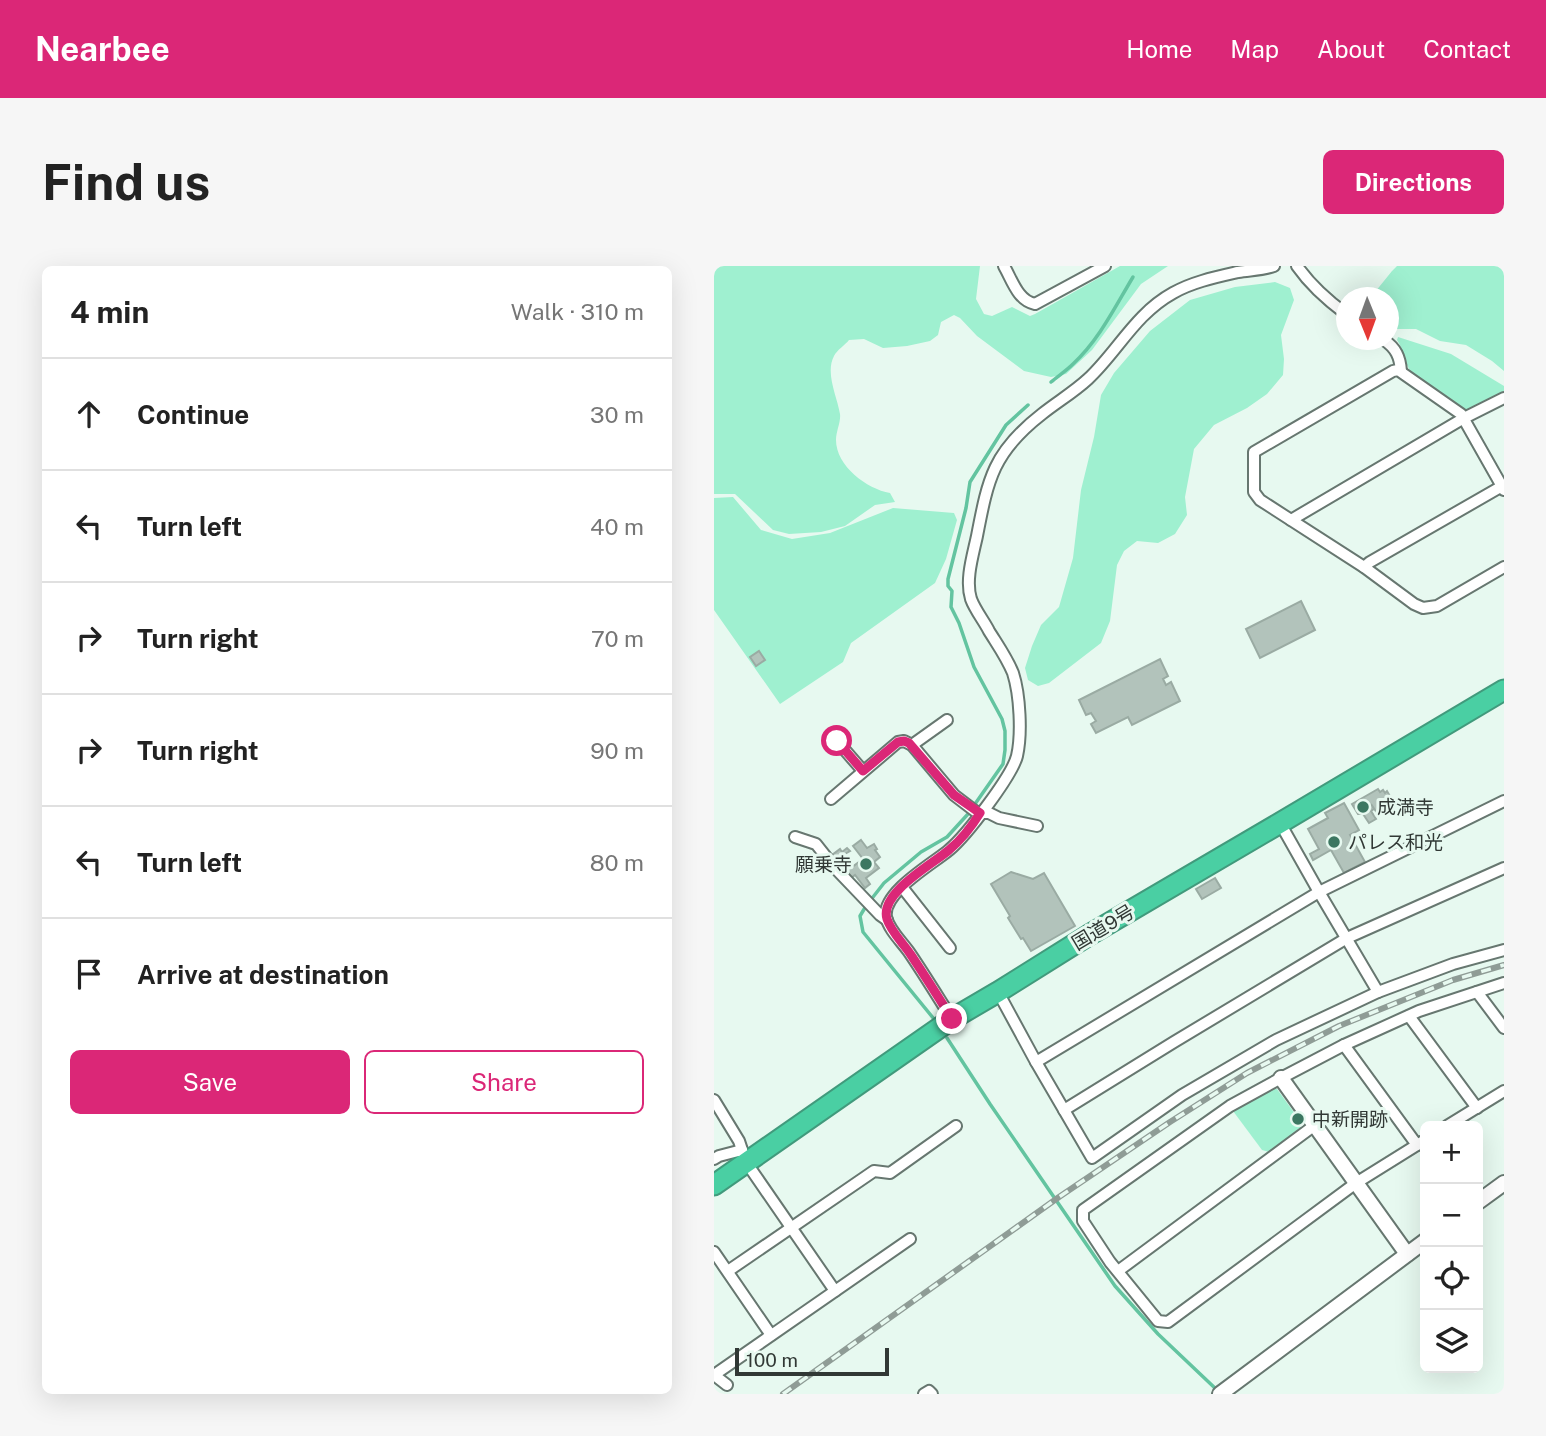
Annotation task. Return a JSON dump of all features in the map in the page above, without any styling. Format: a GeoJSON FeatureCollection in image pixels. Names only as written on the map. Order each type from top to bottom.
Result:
{"type":"FeatureCollection","features":[{"type":"Feature","properties":{"kind":"highway","name":"国道9号"},"geometry":{"type":"LineString","coordinates":[[714,1185],[744,1156],[952,1019],[1504,690]]}},
{"type":"Feature","properties":{"kind":"street"},"geometry":{"type":"LineString","coordinates":[[1004,266],[1022,297],[1035,304],[1105,266]]}},
{"type":"Feature","properties":{"kind":"street"},"geometry":{"type":"LineString","coordinates":[[887,920],[887,908],[902,887],[910,878],[950,850],[971,827],[975,810],[1015,765],[1020,739],[1013,673],[971,598],[971,566],[985,492],[1002,454],[1040,415],[1087,380],[1153,304],[1175,291],[1203,280],[1274,266]]}},
{"type":"Feature","properties":{"kind":"street"},"geometry":{"type":"LineString","coordinates":[[1297,266],[1314,288],[1336,306]]}},
{"type":"Feature","properties":{"kind":"street"},"geometry":{"type":"LineString","coordinates":[[1394,350],[1401,371]]}},
{"type":"Feature","properties":{"kind":"street"},"geometry":{"type":"LineString","coordinates":[[1364,567],[1503,487],[1464,418],[1401,371],[1393,371],[1254,453],[1254,492],[1260,500],[1423,608],[1437,606],[1504,568]]}},
{"type":"Feature","properties":{"kind":"street"},"geometry":{"type":"LineString","coordinates":[[1291,520],[1464,418],[1504,398]]}},
{"type":"Feature","properties":{"kind":"street"},"geometry":{"type":"LineString","coordinates":[[912,745],[947,720]]}},
{"type":"Feature","properties":{"kind":"street"},"geometry":{"type":"LineString","coordinates":[[837,741],[863,771]]}},
{"type":"Feature","properties":{"kind":"street"},"geometry":{"type":"LineString","coordinates":[[831,799],[898,742],[904,741],[912,745],[954,795],[975,810],[1037,826]]}},
{"type":"Feature","properties":{"kind":"street"},"geometry":{"type":"LineString","coordinates":[[1036,1062],[1319,892],[1504,801]]}},
{"type":"Feature","properties":{"kind":"street"},"geometry":{"type":"LineString","coordinates":[[1280,823],[1378,992]]}},
{"type":"Feature","properties":{"kind":"street"},"geometry":{"type":"LineString","coordinates":[[795,837],[816,844],[835,868],[887,920],[952,1019]]}},
{"type":"Feature","properties":{"kind":"street"},"geometry":{"type":"LineString","coordinates":[[1064,1110],[1347,938],[1504,867]]}},
{"type":"Feature","properties":{"kind":"street"},"geometry":{"type":"LineString","coordinates":[[902,887],[950,948]]}},
{"type":"Feature","properties":{"kind":"street"},"geometry":{"type":"LineString","coordinates":[[998,992],[1092,1158],[1182,1096],[1276,1040],[1378,992],[1453,964],[1504,950]]}},
{"type":"Feature","properties":{"kind":"street"},"geometry":{"type":"LineString","coordinates":[[1420,1144],[1356,1183],[1168,1322],[1158,1321],[1110,1262],[1083,1221],[1083,1210],[1230,1106],[1343,1045],[1409,1016],[1504,983]]}},
{"type":"Feature","properties":{"kind":"street"},"geometry":{"type":"LineString","coordinates":[[1477,992],[1504,1028]]}},
{"type":"Feature","properties":{"kind":"street"},"geometry":{"type":"LineString","coordinates":[[1409,1016],[1477,1108]]}},
{"type":"Feature","properties":{"kind":"street"},"geometry":{"type":"LineString","coordinates":[[1343,1045],[1420,1142]]}},
{"type":"Feature","properties":{"kind":"street"},"geometry":{"type":"LineString","coordinates":[[1281,1078],[1408,1254]]}},
{"type":"Feature","properties":{"kind":"street"},"geometry":{"type":"LineString","coordinates":[[1455,1121],[1504,1091]]}},
{"type":"Feature","properties":{"kind":"street"},"geometry":{"type":"LineString","coordinates":[[716,1105],[739,1141],[744,1156],[835,1291]]}},
{"type":"Feature","properties":{"kind":"street"},"geometry":{"type":"LineString","coordinates":[[1118,1271],[1315,1125]]}},
{"type":"Feature","properties":{"kind":"street"},"geometry":{"type":"LineString","coordinates":[[728,1271],[874,1171],[890,1173],[956,1126]]}},
{"type":"Feature","properties":{"kind":"street"},"geometry":{"type":"LineString","coordinates":[[714,1159],[719,1156],[744,1156]]}},
{"type":"Feature","properties":{"kind":"street"},"geometry":{"type":"LineString","coordinates":[[1483,1198],[1504,1183]]}},
{"type":"Feature","properties":{"kind":"street"},"geometry":{"type":"LineString","coordinates":[[727,1385],[714,1375],[910,1239]]}},
{"type":"Feature","properties":{"kind":"street"},"geometry":{"type":"LineString","coordinates":[[1220,1394],[1420,1245]]}},
{"type":"Feature","properties":{"kind":"street"},"geometry":{"type":"LineString","coordinates":[[714,1252],[771,1335]]}},
{"type":"Feature","properties":{"kind":"street"},"geometry":{"type":"LineString","coordinates":[[924,1394],[929,1391],[932,1394]]}},
{"type":"Feature","properties":{"kind":"green space"},"geometry":{"type":"Polygon","coordinates":[[[714,266],[980,266],[976,299],[984,314],[992,316],[1012,307],[1030,316],[1120,266],[1168,266],[1141,284],[1092,350],[1066,374],[1051,377],[1024,371],[954,315],[941,322],[938,335],[930,341],[883,348],[864,339],[849,340],[835,354],[831,370],[840,414],[837,450],[854,475],[872,487],[890,493],[895,502],[875,505],[845,526],[821,532],[789,534],[773,530],[735,494],[714,494],[714,266]]]}},
{"type":"Feature","properties":{"kind":"green space"},"geometry":{"type":"Polygon","coordinates":[[[1397,266],[1504,266],[1504,371],[1466,345],[1440,341],[1416,329],[1399,329],[1399,287],[1379,287],[1397,266]]]}},
{"type":"Feature","properties":{"kind":"green space"},"geometry":{"type":"Polygon","coordinates":[[[1275,282],[1290,288],[1294,300],[1281,335],[1283,375],[1267,394],[1214,425],[1194,449],[1185,497],[1187,515],[1175,534],[1158,543],[1137,541],[1124,551],[1117,565],[1110,621],[1101,643],[1049,683],[1038,686],[1028,680],[1025,668],[1032,646],[1041,625],[1059,607],[1073,558],[1081,490],[1101,395],[1114,373],[1150,331],[1190,300],[1235,287],[1275,282]]]}},
{"type":"Feature","properties":{"kind":"green space"},"geometry":{"type":"Polygon","coordinates":[[[1399,337],[1451,354],[1504,386],[1504,391],[1465,411],[1411,372],[1399,337]]]}},
{"type":"Feature","properties":{"kind":"green space"},"geometry":{"type":"Polygon","coordinates":[[[733,497],[761,530],[792,539],[830,533],[893,508],[954,513],[957,520],[946,559],[935,583],[851,643],[843,662],[780,704],[714,610],[714,498],[733,497]]]}},
{"type":"Feature","properties":{"kind":"green space"},"geometry":{"type":"Polygon","coordinates":[[[1269,1089],[1277,1089],[1301,1122],[1300,1128],[1269,1152],[1262,1150],[1233,1111],[1269,1089]]]}},
{"type":"Feature","properties":{"kind":"building"},"geometry":{"type":"Polygon","coordinates":[[[1301,601],[1315,630],[1260,658],[1246,629],[1301,601]]]}},
{"type":"Feature","properties":{"kind":"building"},"geometry":{"type":"Polygon","coordinates":[[[759,651],[765,660],[756,666],[750,657],[759,651]]]}},
{"type":"Feature","properties":{"kind":"building"},"geometry":{"type":"Polygon","coordinates":[[[1160,659],[1168,676],[1163,679],[1166,685],[1171,682],[1180,701],[1132,725],[1128,717],[1096,733],[1091,724],[1096,721],[1091,713],[1086,715],[1079,700],[1160,659]]]}},
{"type":"Feature","properties":{"kind":"building","name":"成満寺"},"geometry":{"type":"Polygon","coordinates":[[[1378,789],[1380,792],[1387,791],[1394,803],[1390,805],[1392,808],[1379,816],[1371,804],[1374,809],[1371,811],[1376,819],[1369,823],[1363,814],[1358,814],[1352,804],[1378,789]]]}},
{"type":"Feature","properties":{"kind":"building","name":"パレス和光"},"geometry":{"type":"Polygon","coordinates":[[[1344,803],[1359,830],[1350,835],[1365,862],[1344,873],[1331,850],[1313,860],[1310,854],[1319,849],[1308,829],[1328,818],[1325,813],[1344,803]]]}},
{"type":"Feature","properties":{"kind":"building","name":"願乗寺"},"geometry":{"type":"Polygon","coordinates":[[[861,840],[867,848],[874,844],[880,857],[874,862],[879,868],[866,878],[870,884],[865,888],[855,875],[850,879],[832,855],[847,848],[850,851],[843,855],[852,867],[863,859],[853,846],[861,840]]]}},
{"type":"Feature","properties":{"kind":"building"},"geometry":{"type":"Polygon","coordinates":[[[1011,872],[1033,879],[1044,873],[1075,926],[1031,951],[1008,918],[1010,916],[991,884],[1011,872]]]}},
{"type":"Feature","properties":{"kind":"building"},"geometry":{"type":"Polygon","coordinates":[[[1215,878],[1221,888],[1202,899],[1196,889],[1215,878]]]}},
{"type":"Feature","properties":{"kind":"waterway"},"geometry":{"type":"LineString","coordinates":[[1051,382],[1070,367],[1091,344],[1133,277]]}},
{"type":"Feature","properties":{"kind":"waterway"},"geometry":{"type":"LineString","coordinates":[[934,1019],[863,932],[860,916],[884,883],[921,852],[947,837],[968,814],[1003,764],[1005,731],[1002,719],[974,667],[951,607],[952,591],[948,586],[948,579],[970,482],[1006,425],[1028,405]]}},
{"type":"Feature","properties":{"kind":"waterway"},"geometry":{"type":"LineString","coordinates":[[947,1038],[1115,1286],[1158,1334],[1217,1390]]}},
{"type":"Feature","properties":{"kind":"railway"},"geometry":{"type":"LineString","coordinates":[[783,1394],[1059,1197],[1247,1073],[1339,1026],[1453,980],[1504,965]]}},
{"type":"Feature","properties":{"kind":"place","name":"成満寺"},"geometry":{"type":"Point","coordinates":[1363,807]}},
{"type":"Feature","properties":{"kind":"place","name":"パレス和光"},"geometry":{"type":"Point","coordinates":[1334,842]}},
{"type":"Feature","properties":{"kind":"place","name":"願乗寺"},"geometry":{"type":"Point","coordinates":[866,864]}},
{"type":"Feature","properties":{"kind":"place","name":"中新開跡"},"geometry":{"type":"Point","coordinates":[1298,1119]}},
{"type":"Feature","properties":{"kind":"route"},"geometry":{"type":"LineString","coordinates":[[837,741],[863,771],[898,742],[909,743],[954,795],[980,813],[950,850],[910,878],[891,900],[886,911],[891,927],[952,1019]]}}]}
